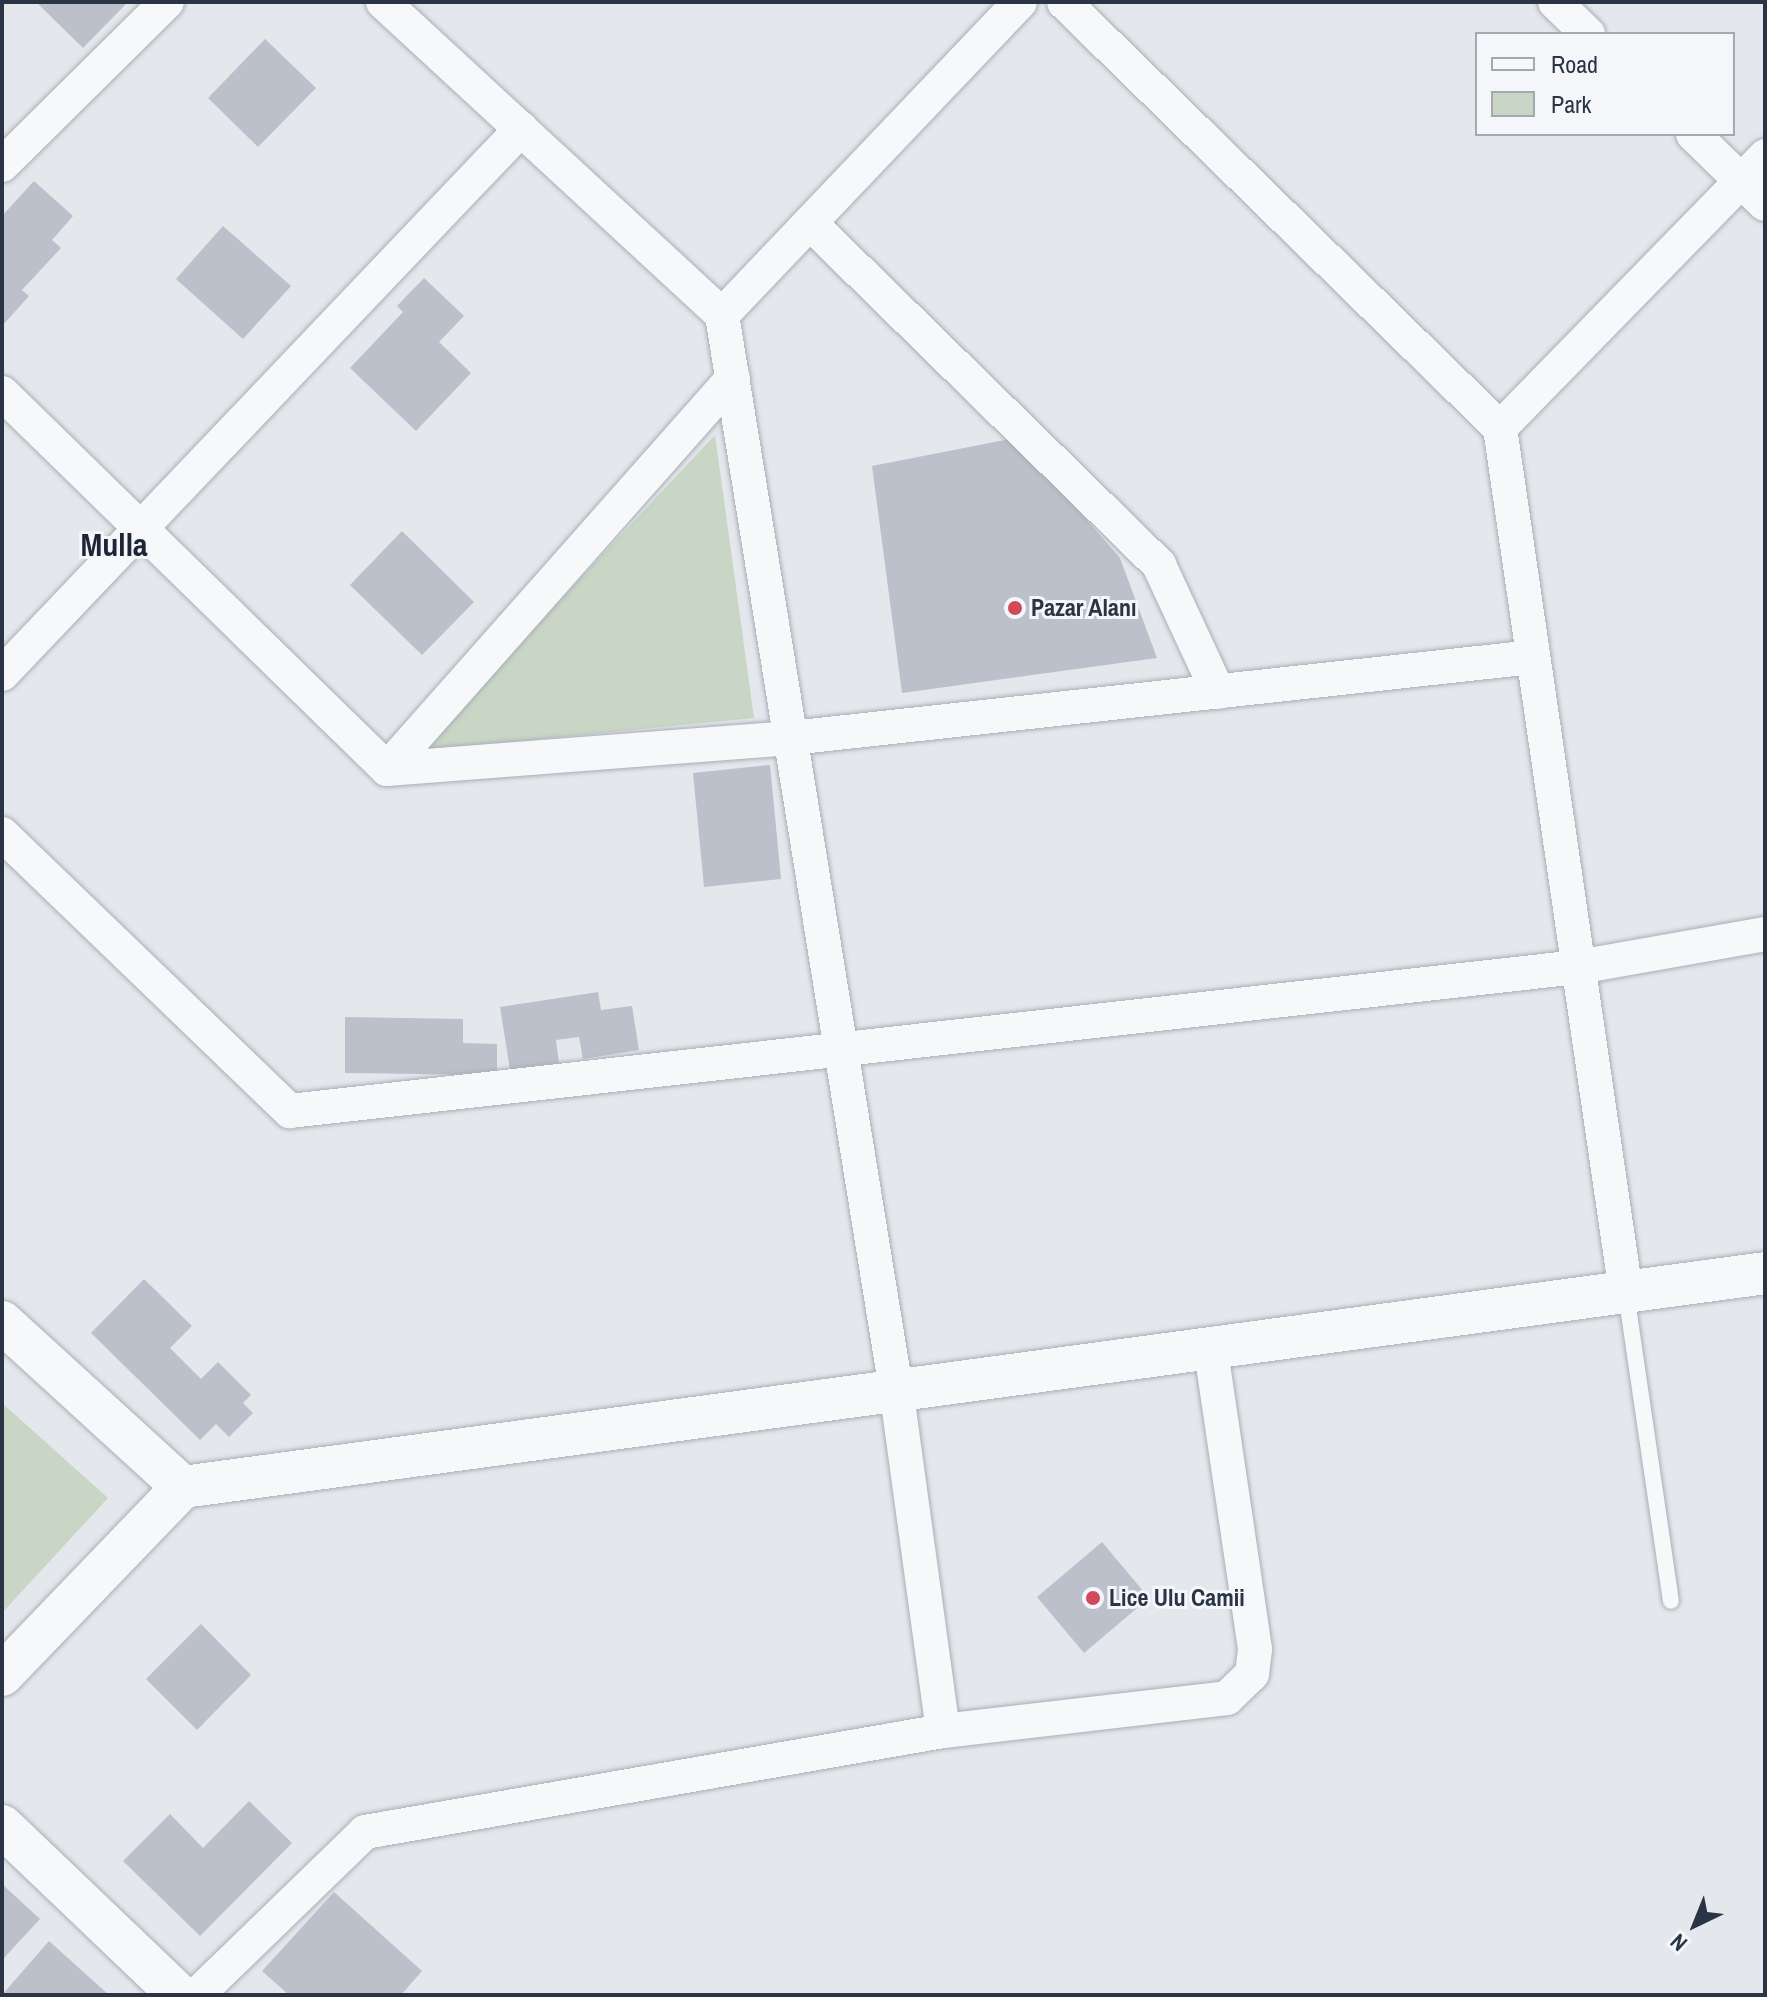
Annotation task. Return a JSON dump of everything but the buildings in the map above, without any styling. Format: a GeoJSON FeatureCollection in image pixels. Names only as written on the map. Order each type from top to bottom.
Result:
{"type":"FeatureCollection","features":[{"type":"Feature","properties":{"kind":"street"},"geometry":{"type":"LineString","coordinates":[[2,165],[167,2]]}},
{"type":"Feature","properties":{"kind":"street"},"geometry":{"type":"LineString","coordinates":[[383,2],[722,315],[897,1395],[943,1731]]}},
{"type":"Feature","properties":{"kind":"street"},"geometry":{"type":"LineString","coordinates":[[722,315],[1020,2]]}},
{"type":"Feature","properties":{"kind":"street"},"geometry":{"type":"LineString","coordinates":[[1064,2],[1500,428],[1626,1293]]}},
{"type":"Feature","properties":{"kind":"street"},"geometry":{"type":"LineString","coordinates":[[1555,2],[1586,32]]}},
{"type":"Feature","properties":{"kind":"street"},"geometry":{"type":"LineString","coordinates":[[2,674],[521,129]]}},
{"type":"Feature","properties":{"kind":"street"},"geometry":{"type":"LineString","coordinates":[[1695,136],[1753,192]]}},
{"type":"Feature","properties":{"kind":"street"},"geometry":{"type":"LineString","coordinates":[[1500,428],[1753,192],[1765,156]]}},
{"type":"Feature","properties":{"kind":"street"},"geometry":{"type":"LineString","coordinates":[[810,223],[1159,565],[1218,692]]}},
{"type":"Feature","properties":{"kind":"street"},"geometry":{"type":"LineString","coordinates":[[387,769],[733,378]]}},
{"type":"Feature","properties":{"kind":"street"},"geometry":{"type":"LineString","coordinates":[[2,393],[387,769],[791,738],[1533,657]]}},
{"type":"Feature","properties":{"kind":"street"},"geometry":{"type":"LineString","coordinates":[[2,834],[290,1111],[1578,967],[1765,934]]}},
{"type":"Feature","properties":{"kind":"street"},"geometry":{"type":"LineString","coordinates":[[2,1675],[183,1487],[897,1395],[1765,1273]]}},
{"type":"Feature","properties":{"kind":"street"},"geometry":{"type":"LineString","coordinates":[[2,1322],[183,1487]]}},
{"type":"Feature","properties":{"kind":"street"},"geometry":{"type":"LineString","coordinates":[[197,1995],[365,1832],[943,1731],[1227,1698],[1252,1674],[1255,1649],[1211,1351]]}},
{"type":"Feature","properties":{"kind":"street"},"geometry":{"type":"LineString","coordinates":[[2,1826],[179,1995]]}},
{"type":"Feature","properties":{"kind":"lane"},"geometry":{"type":"LineString","coordinates":[[1626,1293],[1671,1601]]}},
{"type":"Feature","properties":{"kind":"green space"},"geometry":{"type":"Polygon","coordinates":[[[715,435],[754,718],[418,751],[715,435]]]}},
{"type":"Feature","properties":{"kind":"green space"},"geometry":{"type":"Polygon","coordinates":[[[2,1403],[108,1498],[2,1613],[2,1403]]]}},
{"type":"Feature","properties":{"kind":"place","name":"Pazar Alanı"},"geometry":{"type":"Point","coordinates":[1015,608]}},
{"type":"Feature","properties":{"kind":"place","name":"Lice Ulu Camii"},"geometry":{"type":"Point","coordinates":[1093,1598]}},
{"type":"Feature","properties":{"kind":"district","name":"Mulla"},"geometry":{"type":"Point","coordinates":[114,545]}}]}
